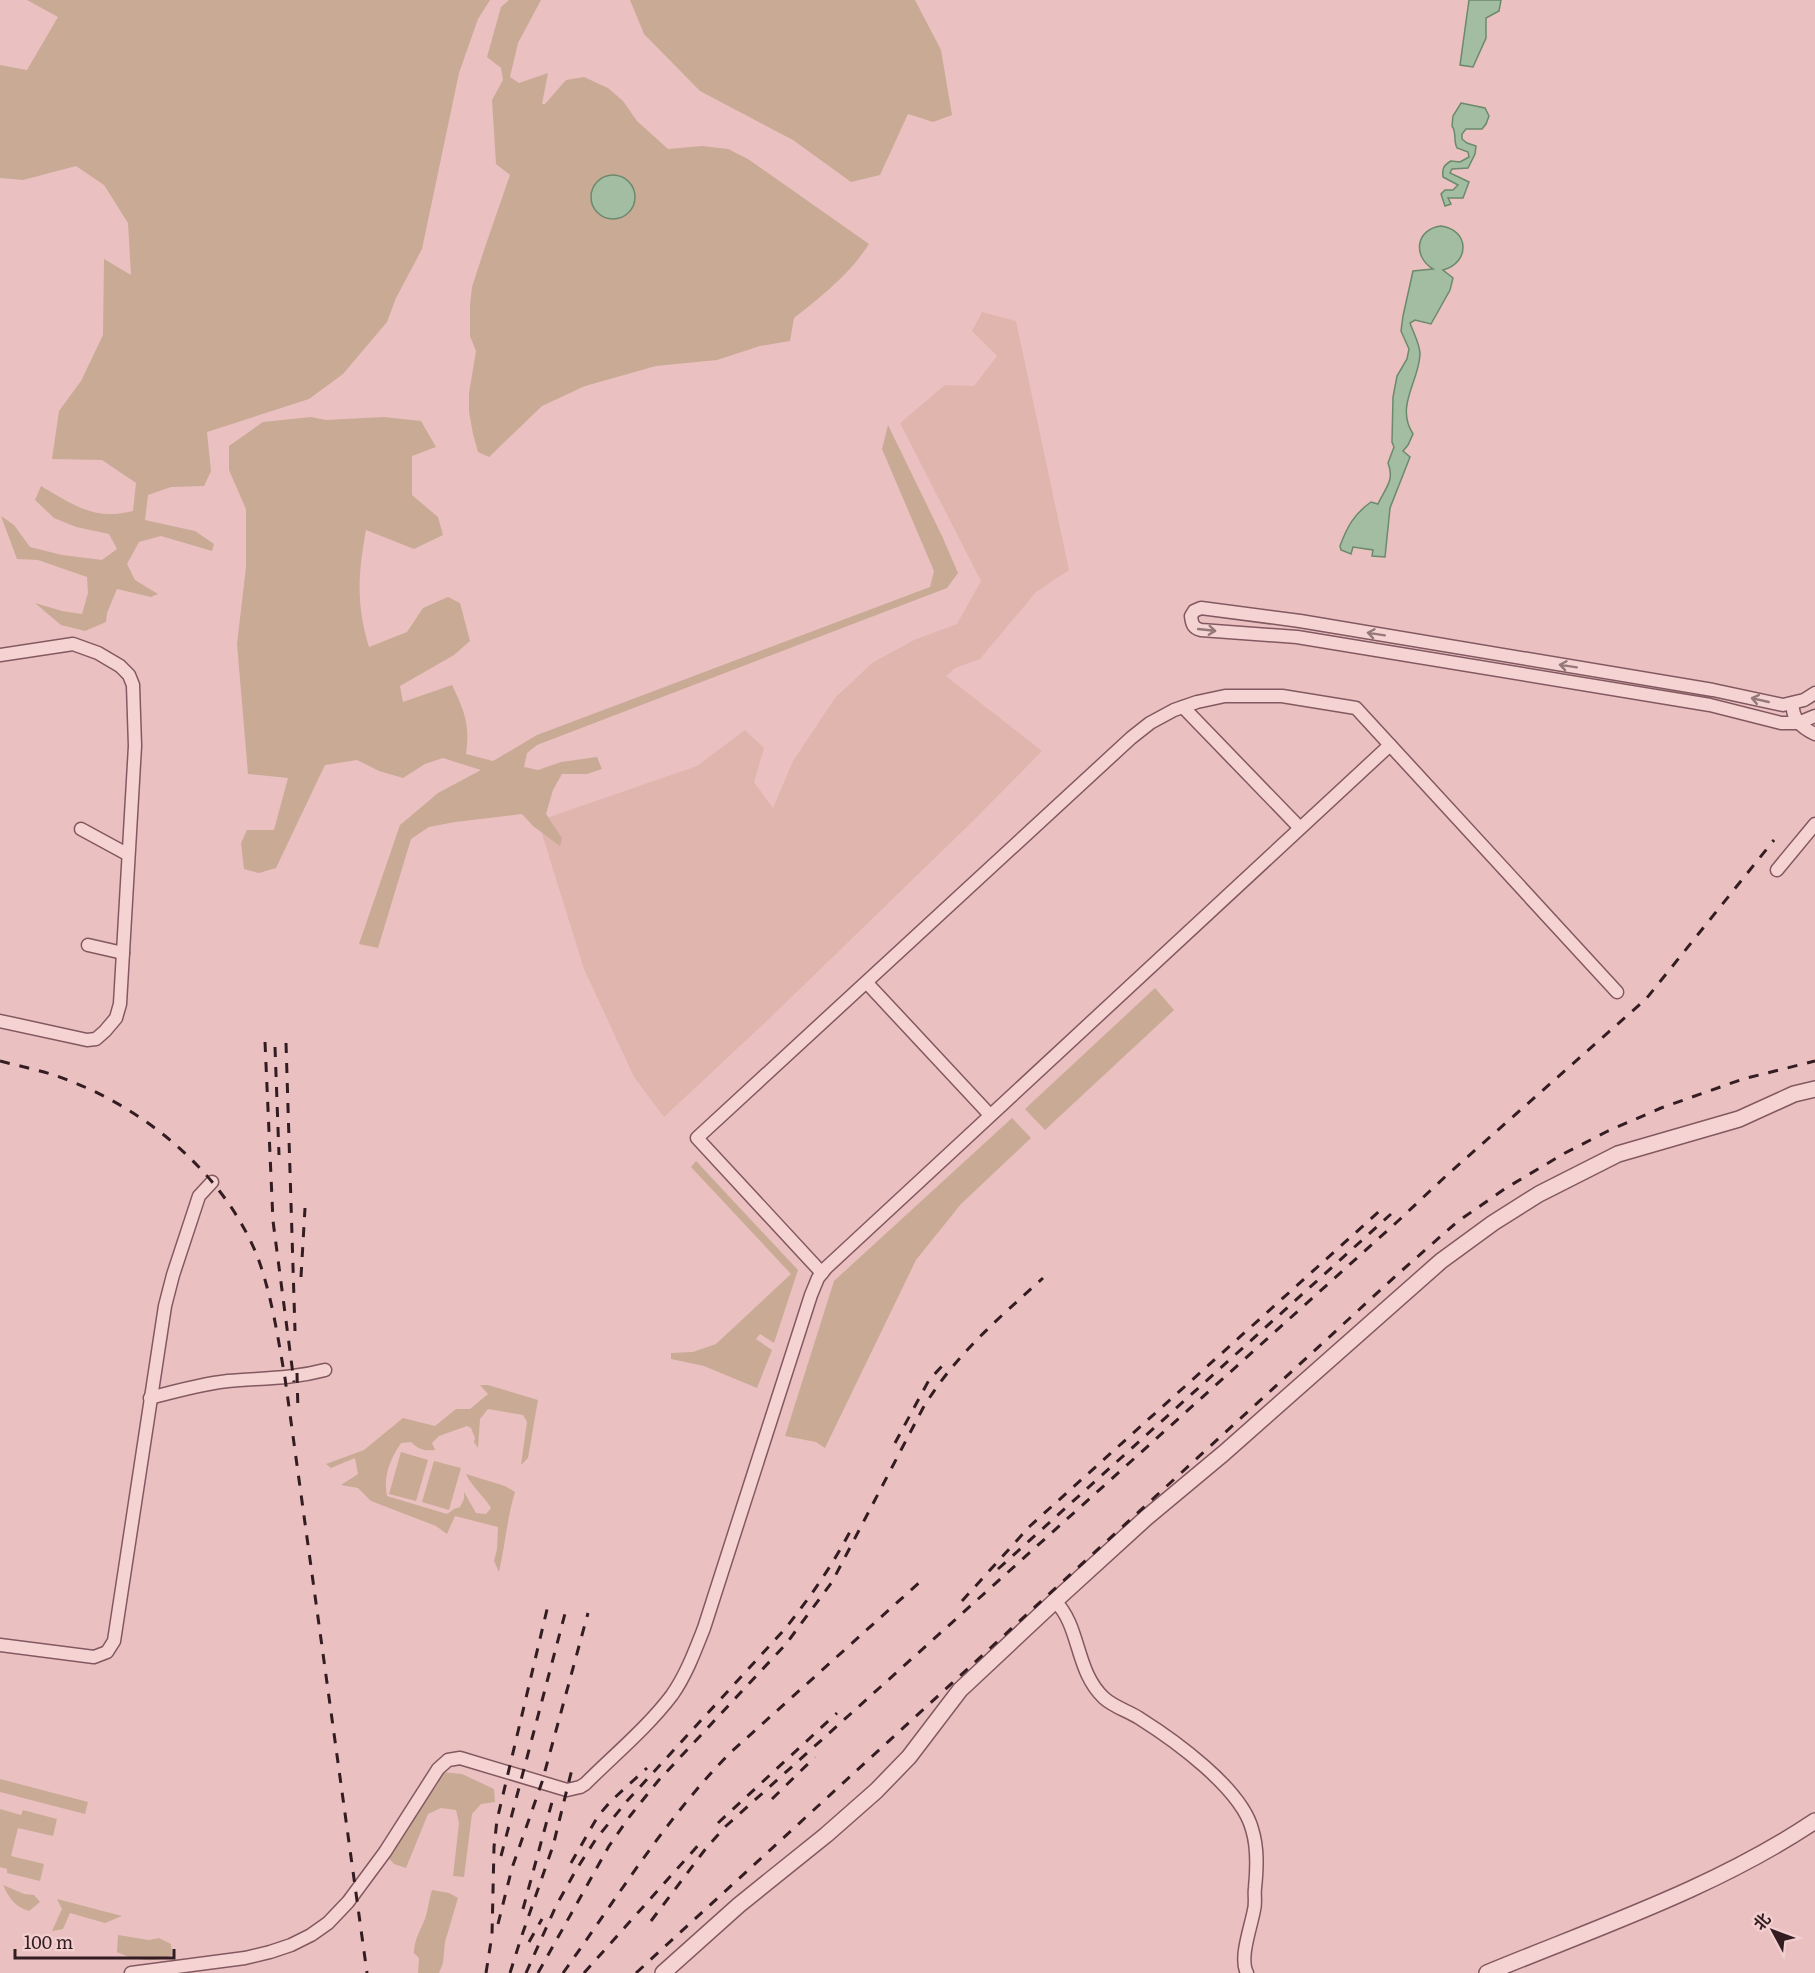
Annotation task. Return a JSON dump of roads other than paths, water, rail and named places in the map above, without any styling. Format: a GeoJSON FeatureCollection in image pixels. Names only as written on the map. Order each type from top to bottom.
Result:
{"type":"FeatureCollection","features":[{"type":"Feature","properties":{"kind":"street"},"geometry":{"type":"LineString","coordinates":[[1806,729],[1710,705],[1298,637],[1201,630],[1196,629],[1192,624],[1191,616],[1194,610],[1201,608],[1300,621],[1713,690],[1783,705],[1804,700],[1815,693]]}},
{"type":"Feature","properties":{"kind":"street"},"geometry":{"type":"LineString","coordinates":[[0,655],[73,644],[120,666],[129,675],[133,685],[135,746],[120,1004],[116,1018],[96,1039],[87,1040],[0,1021]]}},
{"type":"Feature","properties":{"kind":"street"},"geometry":{"type":"LineString","coordinates":[[822,1273],[697,1138],[1131,738],[1150,723],[1184,707],[1226,696],[1254,695],[1282,696],[1356,708],[1617,992]]}},
{"type":"Feature","properties":{"kind":"street"},"geometry":{"type":"LineString","coordinates":[[1793,703],[1792,711],[1806,729]]}},
{"type":"Feature","properties":{"kind":"street"},"geometry":{"type":"LineString","coordinates":[[1184,707],[1300,828]]}},
{"type":"Feature","properties":{"kind":"street"},"geometry":{"type":"LineString","coordinates":[[1806,729],[1815,716]]}},
{"type":"Feature","properties":{"kind":"street"},"geometry":{"type":"LineString","coordinates":[[131,1973],[245,1958],[270,1952],[291,1945],[328,1923],[348,1902],[385,1852],[438,1768],[448,1760],[460,1758],[567,1790],[574,1789],[585,1784],[654,1717],[673,1693],[690,1662],[704,1628],[811,1295],[822,1273],[834,1258],[1390,745]]}},
{"type":"Feature","properties":{"kind":"street"},"geometry":{"type":"LineString","coordinates":[[1777,870],[1815,824]]}},
{"type":"Feature","properties":{"kind":"street"},"geometry":{"type":"LineString","coordinates":[[81,829],[127,854]]}},
{"type":"Feature","properties":{"kind":"street"},"geometry":{"type":"LineString","coordinates":[[88,945],[123,953]]}},
{"type":"Feature","properties":{"kind":"street"},"geometry":{"type":"LineString","coordinates":[[867,983],[990,1115]]}},
{"type":"Feature","properties":{"kind":"street"},"geometry":{"type":"LineString","coordinates":[[663,1973],[739,1905],[826,1835],[876,1791],[909,1757],[960,1690],[1055,1601],[1146,1518],[1224,1453],[1441,1262],[1493,1223],[1548,1189],[1618,1154],[1738,1119],[1794,1094],[1815,1089]]}},
{"type":"Feature","properties":{"kind":"street"},"geometry":{"type":"LineString","coordinates":[[0,1645],[94,1657],[107,1652],[114,1641],[165,1306],[172,1275],[199,1196],[212,1182]]}},
{"type":"Feature","properties":{"kind":"street"},"geometry":{"type":"LineString","coordinates":[[150,1398],[198,1385],[285,1378],[325,1370]]}},
{"type":"Feature","properties":{"kind":"street"},"geometry":{"type":"LineString","coordinates":[[1055,1601],[1069,1620],[1084,1669],[1103,1697],[1148,1724],[1206,1766],[1218,1777],[1252,1825],[1257,1875],[1255,1909],[1245,1956],[1244,1968],[1247,1973]]}},
{"type":"Feature","properties":{"kind":"street"},"geometry":{"type":"LineString","coordinates":[[1487,1973],[1708,1882],[1782,1844],[1815,1821]]}},
{"type":"Feature","properties":{"kind":"railway"},"geometry":{"type":"LineString","coordinates":[[651,1921],[707,1847],[726,1826],[1447,1175],[1646,999],[1774,840]]}},
{"type":"Feature","properties":{"kind":"railway"},"geometry":{"type":"LineString","coordinates":[[265,1042],[273,1221],[294,1382]]}},
{"type":"Feature","properties":{"kind":"railway"},"geometry":{"type":"LineString","coordinates":[[286,1043],[295,1331]]}},
{"type":"Feature","properties":{"kind":"railway"},"geometry":{"type":"LineString","coordinates":[[275,1047],[279,1155]]}},
{"type":"Feature","properties":{"kind":"railway"},"geometry":{"type":"LineString","coordinates":[[0,1061],[57,1076],[89,1089],[149,1124],[177,1146],[224,1198],[243,1227],[258,1258],[271,1303],[285,1378],[367,1973]]}},
{"type":"Feature","properties":{"kind":"railway"},"geometry":{"type":"LineString","coordinates":[[636,1973],[1457,1222],[1506,1188],[1608,1131],[1661,1108],[1743,1079],[1815,1061]]}},
{"type":"Feature","properties":{"kind":"railway"},"geometry":{"type":"LineString","coordinates":[[962,1601],[1030,1526],[1384,1207]]}},
{"type":"Feature","properties":{"kind":"railway"},"geometry":{"type":"LineString","coordinates":[[301,1277],[305,1208]]}},
{"type":"Feature","properties":{"kind":"railway"},"geometry":{"type":"LineString","coordinates":[[998,1569],[1391,1214]]}},
{"type":"Feature","properties":{"kind":"railway"},"geometry":{"type":"LineString","coordinates":[[538,1973],[609,1846],[630,1816],[658,1781],[786,1644],[832,1582],[923,1408],[949,1371],[978,1338],[1043,1278]]}},
{"type":"Feature","properties":{"kind":"railway"},"geometry":{"type":"LineString","coordinates":[[895,1443],[929,1380],[944,1364]]}},
{"type":"Feature","properties":{"kind":"railway"},"geometry":{"type":"LineString","coordinates":[[297,1373],[298,1413]]}},
{"type":"Feature","properties":{"kind":"railway"},"geometry":{"type":"LineString","coordinates":[[526,1973],[556,1906],[596,1839],[627,1801],[784,1630],[821,1580],[853,1526]]}},
{"type":"Feature","properties":{"kind":"railway"},"geometry":{"type":"LineString","coordinates":[[563,1973],[663,1831],[707,1778],[730,1753],[921,1581]]}},
{"type":"Feature","properties":{"kind":"railway"},"geometry":{"type":"LineString","coordinates":[[486,1973],[492,1935],[494,1847],[497,1820],[549,1601]]}},
{"type":"Feature","properties":{"kind":"railway"},"geometry":{"type":"LineString","coordinates":[[501,1856],[567,1606]]}},
{"type":"Feature","properties":{"kind":"railway"},"geometry":{"type":"LineString","coordinates":[[498,1924],[512,1868],[542,1782],[588,1613]]}},
{"type":"Feature","properties":{"kind":"railway"},"geometry":{"type":"LineString","coordinates":[[718,1823],[837,1713]]}},
{"type":"Feature","properties":{"kind":"railway"},"geometry":{"type":"LineString","coordinates":[[772,1799],[815,1757]]}},
{"type":"Feature","properties":{"kind":"railway"},"geometry":{"type":"LineString","coordinates":[[571,1863],[598,1816],[647,1768]]}},
{"type":"Feature","properties":{"kind":"railway"},"geometry":{"type":"LineString","coordinates":[[510,1973],[553,1846],[572,1769]]}},
{"type":"Feature","properties":{"kind":"railway"},"geometry":{"type":"LineString","coordinates":[[523,1909],[552,1802]]}},
{"type":"Feature","properties":{"kind":"railway"},"geometry":{"type":"LineString","coordinates":[[584,1973],[702,1841]]}},
{"type":"Feature","properties":{"kind":"railway"},"geometry":{"type":"LineString","coordinates":[[529,1942],[542,1919]]}}]}
